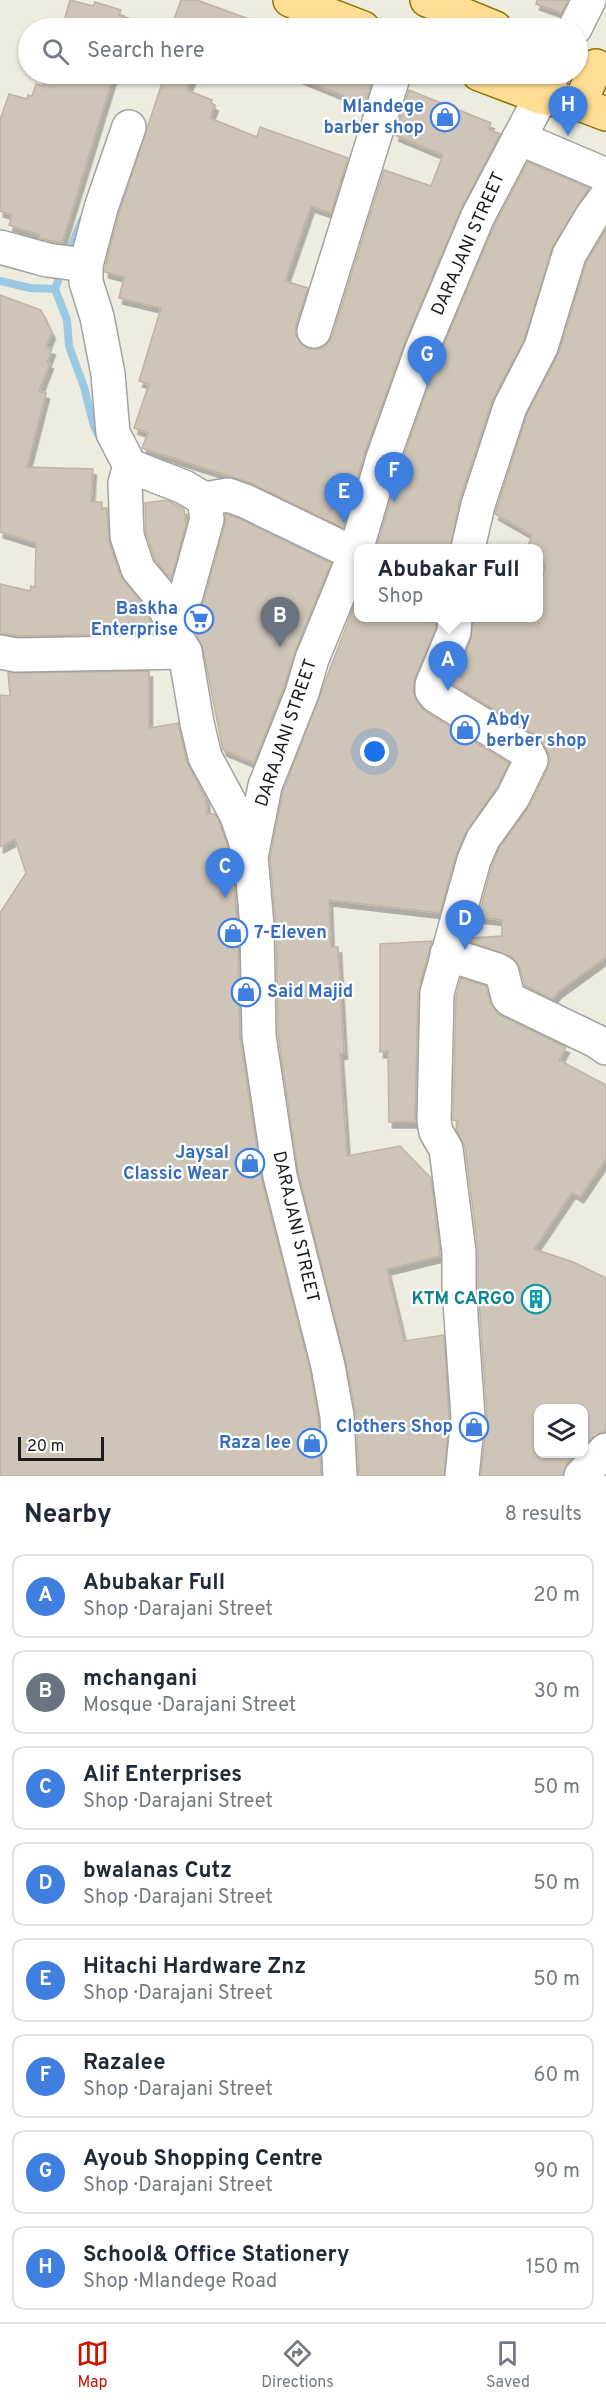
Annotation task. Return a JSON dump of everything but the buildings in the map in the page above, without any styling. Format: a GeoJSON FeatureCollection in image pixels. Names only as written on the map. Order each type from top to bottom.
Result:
{"type":"FeatureCollection","features":[{"type":"Feature","properties":{"kind":"main road"},"geometry":{"type":"LineString","coordinates":[[290,0],[337,18]]}},
{"type":"Feature","properties":{"kind":"main road"},"geometry":{"type":"LineString","coordinates":[[427,0],[471,18]]}},
{"type":"Feature","properties":{"kind":"main road"},"geometry":{"type":"LineString","coordinates":[[546,85],[593,109],[593,65]]}},
{"type":"Feature","properties":{"kind":"street"},"geometry":{"type":"LineString","coordinates":[[580,18],[589,0]]}},
{"type":"Feature","properties":{"kind":"street"},"geometry":{"type":"LineString","coordinates":[[314,331],[391,84]]}},
{"type":"Feature","properties":{"kind":"street","name":"DARAJANI STREET"},"geometry":{"type":"LineString","coordinates":[[358,544],[383,458],[422,349],[478,216],[546,85]]}},
{"type":"Feature","properties":{"kind":"street"},"geometry":{"type":"LineString","coordinates":[[69,264],[101,208],[129,128]]}},
{"type":"Feature","properties":{"kind":"street"},"geometry":{"type":"LineString","coordinates":[[519,138],[606,175]]}},
{"type":"Feature","properties":{"kind":"street"},"geometry":{"type":"LineString","coordinates":[[469,544],[478,505],[510,407],[541,347],[569,255],[606,197]]}},
{"type":"Feature","properties":{"kind":"street"},"geometry":{"type":"LineString","coordinates":[[0,247],[69,264],[86,282],[97,317],[108,374],[113,433],[130,466],[184,487],[204,499],[228,495],[245,501],[354,554]]}},
{"type":"Feature","properties":{"kind":"street"},"geometry":{"type":"LineString","coordinates":[[130,466],[125,483],[127,536],[138,569],[180,623]]}},
{"type":"Feature","properties":{"kind":"street"},"geometry":{"type":"LineString","coordinates":[[204,499],[207,519],[180,623],[205,757],[237,816],[251,857]]}},
{"type":"Feature","properties":{"kind":"street","name":"DARAJANI STREET"},"geometry":{"type":"LineString","coordinates":[[340,1476],[337,1416],[328,1366],[280,1176],[259,1036],[257,926],[251,857],[265,786],[302,693],[312,659],[354,556]]}},
{"type":"Feature","properties":{"kind":"street"},"geometry":{"type":"LineString","coordinates":[[455,622],[454,632],[432,685],[432,691],[444,701],[527,752],[531,760],[513,797],[483,839],[461,902],[437,993],[434,1121],[436,1132],[446,1149],[459,1252],[459,1287],[468,1417],[462,1476]]}},
{"type":"Feature","properties":{"kind":"street"},"geometry":{"type":"LineString","coordinates":[[0,652],[16,655],[180,623]]}},
{"type":"Feature","properties":{"kind":"street"},"geometry":{"type":"LineString","coordinates":[[447,954],[497,970],[502,973],[508,997],[511,1000],[606,1048]]}},
{"type":"Feature","properties":{"kind":"street"},"geometry":{"type":"LineString","coordinates":[[581,1476],[606,1450]]}},
{"type":"Feature","properties":{"kind":"waterway"},"geometry":{"type":"LineString","coordinates":[[68,255],[82,220]]}},
{"type":"Feature","properties":{"kind":"waterway"},"geometry":{"type":"LineString","coordinates":[[62,270],[55,289],[67,320],[69,346],[84,387],[94,426],[101,440]]}},
{"type":"Feature","properties":{"kind":"waterway"},"geometry":{"type":"LineString","coordinates":[[0,281],[30,288],[55,289]]}},
{"type":"Feature","properties":{"kind":"place","name":"Mlandege barber shop"},"geometry":{"type":"Point","coordinates":[445,117]}},
{"type":"Feature","properties":{"kind":"place","name":"School& Office Stationery"},"geometry":{"type":"Point","coordinates":[568,136]}},
{"type":"Feature","properties":{"kind":"place","name":"Ayoub Shopping Centre"},"geometry":{"type":"Point","coordinates":[427,386]}},
{"type":"Feature","properties":{"kind":"place","name":"Razalee"},"geometry":{"type":"Point","coordinates":[394,502]}},
{"type":"Feature","properties":{"kind":"place","name":"Hitachi Hardware Znz"},"geometry":{"type":"Point","coordinates":[344,523]}},
{"type":"Feature","properties":{"kind":"place","name":"Baskha Enterprise"},"geometry":{"type":"Point","coordinates":[199,619]}},
{"type":"Feature","properties":{"kind":"place","name":"mchangani"},"geometry":{"type":"Point","coordinates":[280,647]}},
{"type":"Feature","properties":{"kind":"place","name":"Abubakar Full"},"geometry":{"type":"Point","coordinates":[448,691]}},
{"type":"Feature","properties":{"kind":"place","name":"Abdy berber shop"},"geometry":{"type":"Point","coordinates":[465,730]}},
{"type":"Feature","properties":{"kind":"place","name":"Alif Enterprises"},"geometry":{"type":"Point","coordinates":[225,898]}},
{"type":"Feature","properties":{"kind":"place","name":"7-Eleven"},"geometry":{"type":"Point","coordinates":[233,933]}},
{"type":"Feature","properties":{"kind":"place","name":"bwalanas Cutz"},"geometry":{"type":"Point","coordinates":[465,950]}},
{"type":"Feature","properties":{"kind":"place","name":"Said Majid"},"geometry":{"type":"Point","coordinates":[246,992]}},
{"type":"Feature","properties":{"kind":"place","name":"Jaysal Classic Wear"},"geometry":{"type":"Point","coordinates":[250,1163]}},
{"type":"Feature","properties":{"kind":"place","name":"KTM CARGO"},"geometry":{"type":"Point","coordinates":[536,1299]}},
{"type":"Feature","properties":{"kind":"place","name":"Clothers Shop"},"geometry":{"type":"Point","coordinates":[474,1427]}},
{"type":"Feature","properties":{"kind":"place","name":"Raza lee"},"geometry":{"type":"Point","coordinates":[312,1443]}}]}
